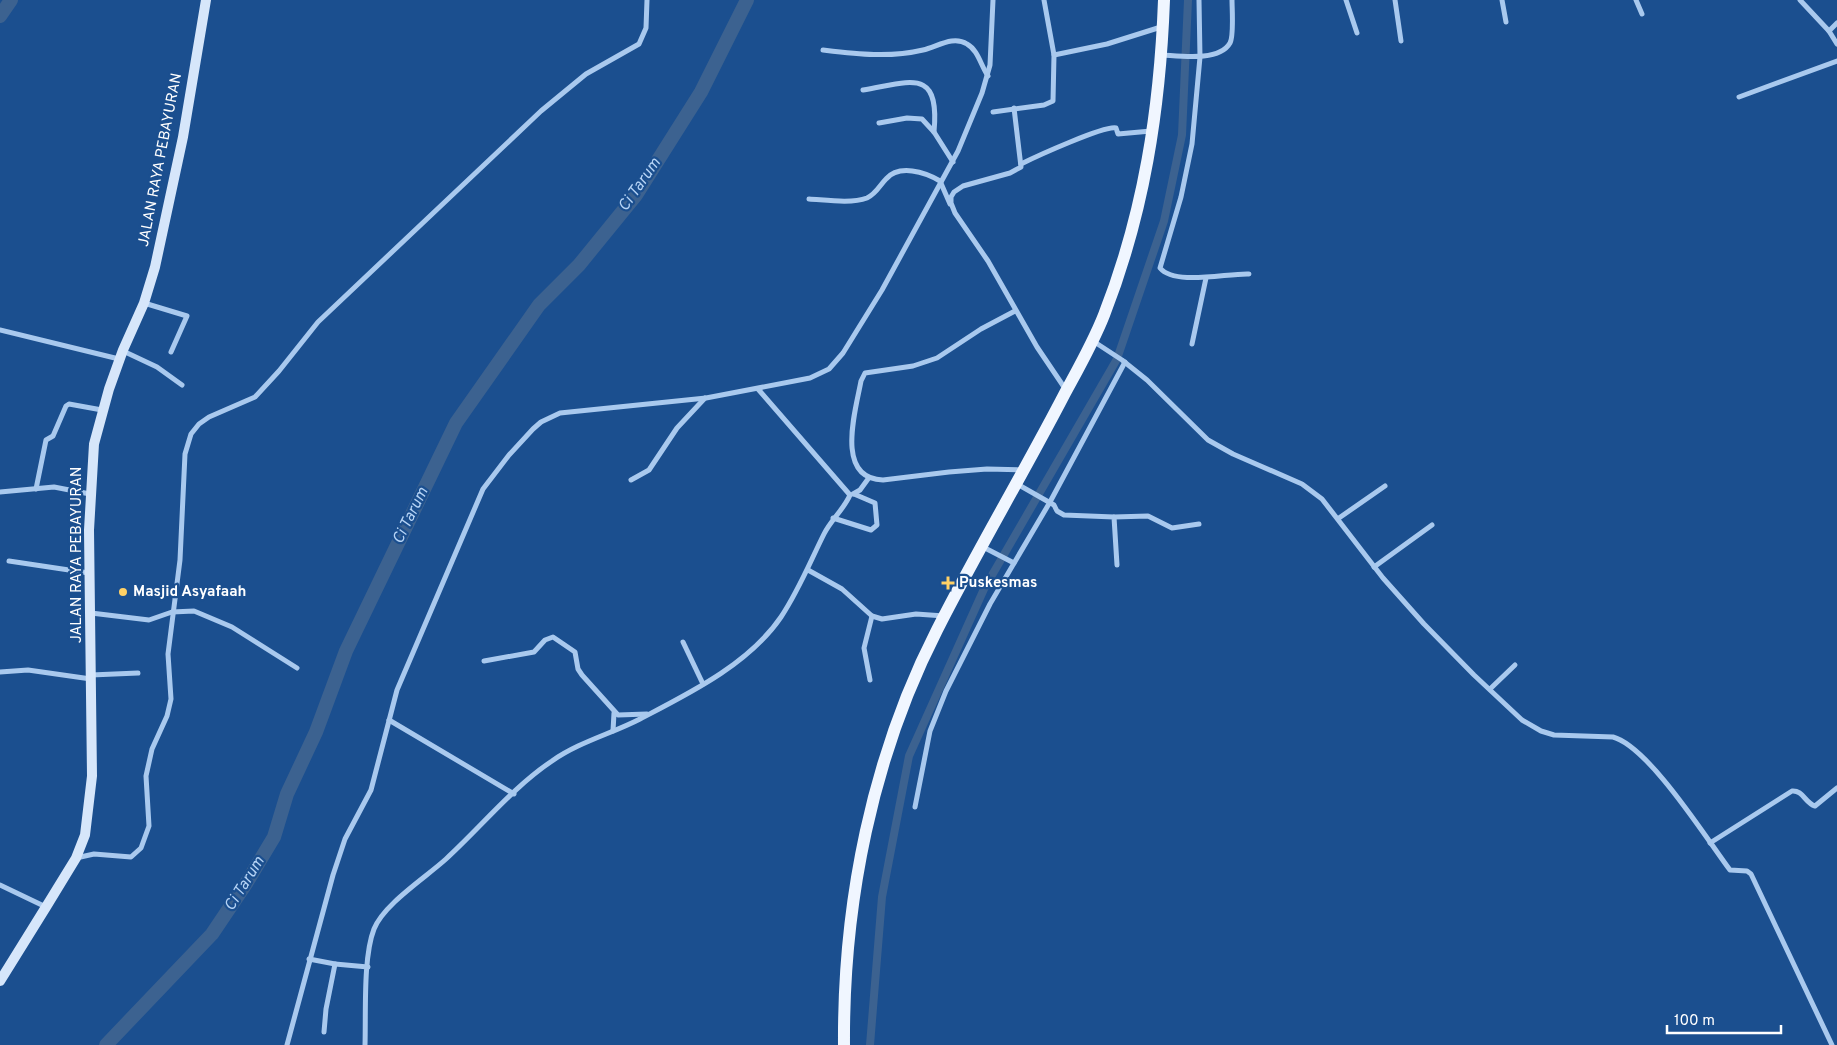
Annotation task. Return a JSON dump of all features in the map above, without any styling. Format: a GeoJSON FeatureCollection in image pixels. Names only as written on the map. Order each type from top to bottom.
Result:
{"type":"FeatureCollection","features":[{"type":"Feature","properties":{"kind":"main road","name":"JALAN RAYA PEBAYURAN"},"geometry":{"type":"LineString","coordinates":[[0,981],[76,858],[86,835],[92,776],[89,573],[90,494],[94,444],[102,410],[121,355],[144,303],[155,267],[181,147],[206,0]]}},
{"type":"Feature","properties":{"kind":"main road"},"geometry":{"type":"LineString","coordinates":[[844,1045],[847,968],[852,915],[868,822],[878,784],[902,711],[944,616],[986,549],[1020,486],[1025,470],[1066,391],[1098,344],[1127,251],[1154,130],[1162,55],[1164,0]]}},
{"type":"Feature","properties":{"kind":"street"},"geometry":{"type":"LineString","coordinates":[[76,858],[94,854],[131,857],[141,848],[149,826],[146,776],[149,758],[167,716],[171,699],[168,664],[171,618],[180,560],[186,454],[194,430],[210,418],[255,397],[279,371],[318,322],[541,111],[586,74],[639,44],[646,28],[647,0]]}},
{"type":"Feature","properties":{"kind":"street"},"geometry":{"type":"LineString","coordinates":[[287,1045],[309,959],[345,839],[374,783],[389,720],[407,666],[483,489],[533,428],[560,413],[706,398],[758,389],[822,374],[837,361],[882,290],[953,162],[988,76],[992,42],[993,0]]}},
{"type":"Feature","properties":{"kind":"street"},"geometry":{"type":"LineString","coordinates":[[993,112],[1014,108],[1044,106],[1053,101],[1054,55],[1044,0]]}},
{"type":"Feature","properties":{"kind":"street"},"geometry":{"type":"LineString","coordinates":[[1199,0],[1200,57],[1196,110],[1187,173],[1160,268],[1177,275],[1206,278],[1249,274]]}},
{"type":"Feature","properties":{"kind":"street"},"geometry":{"type":"LineString","coordinates":[[1162,55],[1200,57],[1222,50],[1230,43],[1232,0]]}},
{"type":"Feature","properties":{"kind":"street"},"geometry":{"type":"LineString","coordinates":[[1346,0],[1357,34]]}},
{"type":"Feature","properties":{"kind":"street"},"geometry":{"type":"LineString","coordinates":[[1395,0],[1400,41]]}},
{"type":"Feature","properties":{"kind":"street"},"geometry":{"type":"LineString","coordinates":[[1502,0],[1506,22]]}},
{"type":"Feature","properties":{"kind":"street"},"geometry":{"type":"LineString","coordinates":[[1636,0],[1642,14]]}},
{"type":"Feature","properties":{"kind":"street"},"geometry":{"type":"LineString","coordinates":[[1800,0],[1829,30],[1837,44]]}},
{"type":"Feature","properties":{"kind":"street"},"geometry":{"type":"LineString","coordinates":[[1829,30],[1837,22]]}},
{"type":"Feature","properties":{"kind":"street"},"geometry":{"type":"LineString","coordinates":[[1054,55],[1107,44],[1163,26]]}},
{"type":"Feature","properties":{"kind":"street"},"geometry":{"type":"LineString","coordinates":[[823,50],[886,56],[923,50],[952,40],[960,41],[966,43],[974,50],[988,76]]}},
{"type":"Feature","properties":{"kind":"street"},"geometry":{"type":"LineString","coordinates":[[1739,96],[1837,61]]}},
{"type":"Feature","properties":{"kind":"street"},"geometry":{"type":"LineString","coordinates":[[863,90],[905,83],[920,83],[927,86],[934,102],[934,132]]}},
{"type":"Feature","properties":{"kind":"street"},"geometry":{"type":"LineString","coordinates":[[1014,108],[1021,164]]}},
{"type":"Feature","properties":{"kind":"street"},"geometry":{"type":"LineString","coordinates":[[879,123],[916,117],[928,124],[953,162]]}},
{"type":"Feature","properties":{"kind":"street"},"geometry":{"type":"LineString","coordinates":[[952,206],[951,197],[954,192],[963,186],[1010,173],[1019,168],[1021,164],[1093,133],[1113,127],[1116,128],[1119,134],[1154,130]]}},
{"type":"Feature","properties":{"kind":"street"},"geometry":{"type":"LineString","coordinates":[[809,199],[865,199],[875,193],[890,175],[903,170],[917,171],[942,183],[952,206],[988,261],[1015,311],[1066,391]]}},
{"type":"Feature","properties":{"kind":"street"},"geometry":{"type":"LineString","coordinates":[[1192,344],[1206,278]]}},
{"type":"Feature","properties":{"kind":"street"},"geometry":{"type":"LineString","coordinates":[[144,303],[187,316],[171,352]]}},
{"type":"Feature","properties":{"kind":"street"},"geometry":{"type":"LineString","coordinates":[[1015,311],[981,329],[937,358],[913,366],[864,374],[850,438],[858,466],[868,478],[883,480],[987,469],[1025,470]]}},
{"type":"Feature","properties":{"kind":"street"},"geometry":{"type":"LineString","coordinates":[[0,330],[121,355],[158,367],[182,385]]}},
{"type":"Feature","properties":{"kind":"street"},"geometry":{"type":"LineString","coordinates":[[1098,344],[1124,361],[1208,440],[1233,454],[1302,484],[1322,499],[1339,518],[1374,567],[1424,624],[1522,720],[1541,731],[1554,735],[1613,737],[1627,742],[1663,781],[1730,870],[1747,871],[1753,876],[1832,1045]]}},
{"type":"Feature","properties":{"kind":"street"},"geometry":{"type":"LineString","coordinates":[[915,807],[930,731],[936,713],[1012,562],[1048,501],[1124,361]]}},
{"type":"Feature","properties":{"kind":"street"},"geometry":{"type":"LineString","coordinates":[[758,389],[852,494],[875,503],[877,525],[871,530],[834,518]]}},
{"type":"Feature","properties":{"kind":"street"},"geometry":{"type":"LineString","coordinates":[[631,480],[648,470],[677,428],[706,398]]}},
{"type":"Feature","properties":{"kind":"street"},"geometry":{"type":"LineString","coordinates":[[36,489],[46,440],[53,436],[66,406],[69,404],[102,410]]}},
{"type":"Feature","properties":{"kind":"street"},"geometry":{"type":"LineString","coordinates":[[365,1045],[370,939],[379,918],[386,909],[424,879],[539,770],[563,754],[647,714],[703,684],[734,663],[766,636],[780,617],[808,570],[834,518],[852,494],[860,490],[868,478]]}},
{"type":"Feature","properties":{"kind":"street"},"geometry":{"type":"LineString","coordinates":[[1020,486],[1048,501],[1064,515],[1148,516],[1172,528],[1199,524]]}},
{"type":"Feature","properties":{"kind":"street"},"geometry":{"type":"LineString","coordinates":[[1339,518],[1386,486]]}},
{"type":"Feature","properties":{"kind":"street"},"geometry":{"type":"LineString","coordinates":[[0,492],[54,487],[90,494]]}},
{"type":"Feature","properties":{"kind":"street"},"geometry":{"type":"LineString","coordinates":[[1114,516],[1117,565]]}},
{"type":"Feature","properties":{"kind":"street"},"geometry":{"type":"LineString","coordinates":[[1374,567],[1432,525]]}},
{"type":"Feature","properties":{"kind":"street"},"geometry":{"type":"LineString","coordinates":[[986,549],[1012,562]]}},
{"type":"Feature","properties":{"kind":"street"},"geometry":{"type":"LineString","coordinates":[[9,561],[89,573]]}},
{"type":"Feature","properties":{"kind":"street"},"geometry":{"type":"LineString","coordinates":[[808,570],[842,589],[872,616],[882,619],[916,614],[944,616]]}},
{"type":"Feature","properties":{"kind":"street"},"geometry":{"type":"LineString","coordinates":[[90,613],[149,620],[172,612],[194,611],[208,616],[261,644],[298,668]]}},
{"type":"Feature","properties":{"kind":"street"},"geometry":{"type":"LineString","coordinates":[[870,680],[864,648],[872,616]]}},
{"type":"Feature","properties":{"kind":"street"},"geometry":{"type":"LineString","coordinates":[[484,661],[534,652],[545,640],[553,637],[575,652],[578,669],[614,713],[624,717],[647,714]]}},
{"type":"Feature","properties":{"kind":"street"},"geometry":{"type":"LineString","coordinates":[[683,642],[703,684]]}},
{"type":"Feature","properties":{"kind":"street"},"geometry":{"type":"LineString","coordinates":[[1490,690],[1515,665]]}},
{"type":"Feature","properties":{"kind":"street"},"geometry":{"type":"LineString","coordinates":[[0,672],[28,670],[91,677],[138,673]]}},
{"type":"Feature","properties":{"kind":"street"},"geometry":{"type":"LineString","coordinates":[[613,731],[614,713]]}},
{"type":"Feature","properties":{"kind":"street"},"geometry":{"type":"LineString","coordinates":[[389,720],[514,794]]}},
{"type":"Feature","properties":{"kind":"street"},"geometry":{"type":"LineString","coordinates":[[1710,843],[1792,790],[1801,793],[1813,806],[1837,788]]}},
{"type":"Feature","properties":{"kind":"street"},"geometry":{"type":"LineString","coordinates":[[0,885],[46,907]]}},
{"type":"Feature","properties":{"kind":"street"},"geometry":{"type":"LineString","coordinates":[[309,959],[368,967]]}},
{"type":"Feature","properties":{"kind":"street"},"geometry":{"type":"LineString","coordinates":[[324,1032],[326,1009],[335,964]]}},
{"type":"Feature","properties":{"kind":"waterway"},"geometry":{"type":"LineString","coordinates":[[0,16],[11,0]]}},
{"type":"Feature","properties":{"kind":"waterway","name":"Ci Tarum"},"geometry":{"type":"LineString","coordinates":[[106,1045],[212,934],[247,882],[274,837],[287,794],[316,732],[346,651],[456,423],[539,305],[579,265],[636,195],[701,92],[747,0]]}},
{"type":"Feature","properties":{"kind":"waterway"},"geometry":{"type":"LineString","coordinates":[[870,1045],[882,897],[909,756],[984,589],[1117,359],[1164,221],[1182,135],[1188,0]]}},
{"type":"Feature","properties":{"kind":"place","name":"Puskesmas"},"geometry":{"type":"Point","coordinates":[948,583]}},
{"type":"Feature","properties":{"kind":"place","name":"Masjid Asyafaah"},"geometry":{"type":"Point","coordinates":[123,592]}}]}
